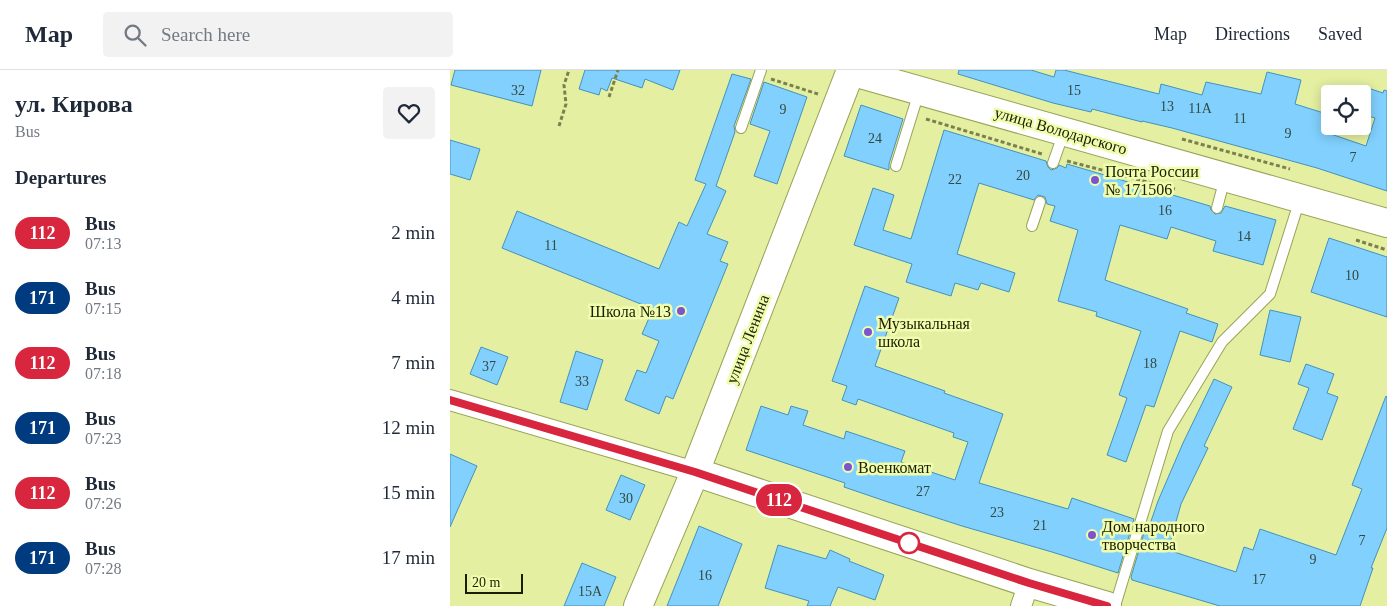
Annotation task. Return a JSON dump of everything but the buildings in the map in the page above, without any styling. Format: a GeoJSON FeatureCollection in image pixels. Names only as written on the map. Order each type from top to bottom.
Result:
{"type":"FeatureCollection","features":[{"type":"Feature","properties":{"kind":"main road","name":"улица Володарского"},"geometry":{"type":"LineString","coordinates":[[850,70],[909,90],[1064,131],[1387,223]]}},
{"type":"Feature","properties":{"kind":"main road","name":"улица Ленина"},"geometry":{"type":"LineString","coordinates":[[638,606],[695,472],[850,70]]}},
{"type":"Feature","properties":{"kind":"main road"},"geometry":{"type":"LineString","coordinates":[[695,472],[1025,594],[1107,606]]}},
{"type":"Feature","properties":{"kind":"street"},"geometry":{"type":"LineString","coordinates":[[450,400],[695,472]]}},
{"type":"Feature","properties":{"kind":"lane"},"geometry":{"type":"LineString","coordinates":[[741,128],[760,72]]}},
{"type":"Feature","properties":{"kind":"lane"},"geometry":{"type":"LineString","coordinates":[[896,166],[909,90]]}},
{"type":"Feature","properties":{"kind":"lane"},"geometry":{"type":"LineString","coordinates":[[1054,160],[1064,131]]}},
{"type":"Feature","properties":{"kind":"lane"},"geometry":{"type":"LineString","coordinates":[[1217,208],[1225,177]]}},
{"type":"Feature","properties":{"kind":"lane"},"geometry":{"type":"LineString","coordinates":[[1115,606],[1168,431],[1222,342],[1270,294],[1300,198]]}},
{"type":"Feature","properties":{"kind":"lane"},"geometry":{"type":"LineString","coordinates":[[1032,226],[1040,202]]}},
{"type":"Feature","properties":{"kind":"path"},"geometry":{"type":"LineString","coordinates":[[559,126],[566,104],[564,85],[569,70]]}},
{"type":"Feature","properties":{"kind":"path"},"geometry":{"type":"LineString","coordinates":[[609,97],[618,70]]}},
{"type":"Feature","properties":{"kind":"path"},"geometry":{"type":"LineString","coordinates":[[760,72],[818,94]]}},
{"type":"Feature","properties":{"kind":"path"},"geometry":{"type":"LineString","coordinates":[[909,90],[1054,160],[1180,191]]}},
{"type":"Feature","properties":{"kind":"path"},"geometry":{"type":"LineString","coordinates":[[1350,238],[1387,250]]}},
{"type":"Feature","properties":{"kind":"bus line","name":"112"},"geometry":{"type":"LineString","coordinates":[[450,400],[695,472],[1029,583],[1107,606]]}},
{"type":"Feature","properties":{"kind":"place","name":"Почта России № 171506"},"geometry":{"type":"Point","coordinates":[1095,180]}},
{"type":"Feature","properties":{"kind":"place","name":"Школа №13"},"geometry":{"type":"Point","coordinates":[681,311]}},
{"type":"Feature","properties":{"kind":"place","name":"Музыкальная школа"},"geometry":{"type":"Point","coordinates":[868,332]}},
{"type":"Feature","properties":{"kind":"place","name":"Военкомат"},"geometry":{"type":"Point","coordinates":[848,467]}},
{"type":"Feature","properties":{"kind":"place","name":"Дом народного творчества"},"geometry":{"type":"Point","coordinates":[1092,535]}}]}
